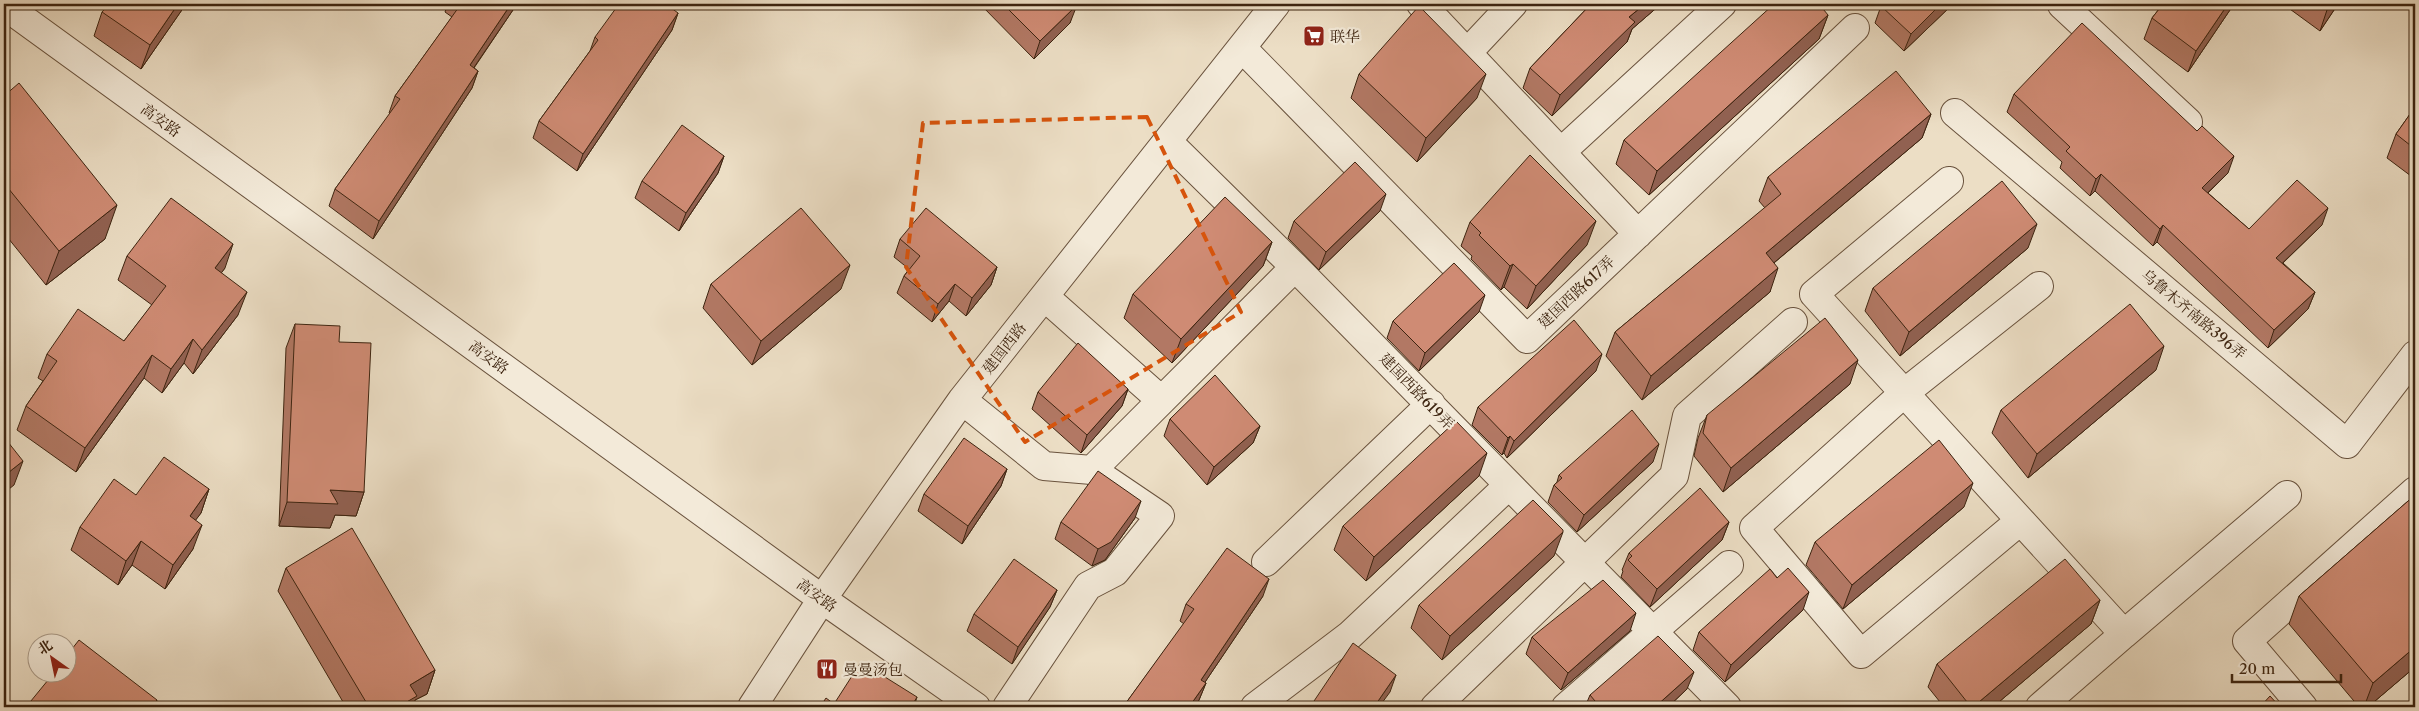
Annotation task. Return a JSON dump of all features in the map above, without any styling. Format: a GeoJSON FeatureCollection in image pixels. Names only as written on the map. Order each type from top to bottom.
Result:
{"type":"FeatureCollection","features":[{"type":"Feature","properties":{"kind":"street","name":"建国西路"},"geometry":{"type":"LineString","coordinates":[[752,707],[822,599],[962,400],[1276,4]]}},
{"type":"Feature","properties":{"kind":"street"},"geometry":{"type":"LineString","coordinates":[[1421,4],[1638,234]]}},
{"type":"Feature","properties":{"kind":"street"},"geometry":{"type":"LineString","coordinates":[[1467,53],[1513,4]]}},
{"type":"Feature","properties":{"kind":"street"},"geometry":{"type":"LineString","coordinates":[[1561,152],[1722,4]]}},
{"type":"Feature","properties":{"kind":"street"},"geometry":{"type":"LineString","coordinates":[[2062,4],[2188,122]]}},
{"type":"Feature","properties":{"kind":"street","name":"高安路"},"geometry":{"type":"LineString","coordinates":[[4,5],[822,599],[976,707]]}},
{"type":"Feature","properties":{"kind":"street","name":"建国西路617弄"},"geometry":{"type":"LineString","coordinates":[[1242,48],[1528,339],[1856,28]]}},
{"type":"Feature","properties":{"kind":"street","name":"乌鲁木齐南路396弄"},"geometry":{"type":"LineString","coordinates":[[1955,113],[2347,444],[2415,356]]}},
{"type":"Feature","properties":{"kind":"street","name":"建国西路619弄"},"geometry":{"type":"LineString","coordinates":[[1168,142],[1296,267],[1727,707]]}},
{"type":"Feature","properties":{"kind":"street"},"geometry":{"type":"LineString","coordinates":[[1949,181],[1814,294],[1903,394],[2124,634]]}},
{"type":"Feature","properties":{"kind":"street"},"geometry":{"type":"LineString","coordinates":[[1092,470],[1296,267]]}},
{"type":"Feature","properties":{"kind":"street"},"geometry":{"type":"LineString","coordinates":[[2020,521],[1861,654],[1754,528],[1903,394],[2039,286]]}},
{"type":"Feature","properties":{"kind":"street"},"geometry":{"type":"LineString","coordinates":[[1045,297],[1161,400]]}},
{"type":"Feature","properties":{"kind":"street"},"geometry":{"type":"LineString","coordinates":[[1435,707],[1674,476],[1687,416],[1793,322]]}},
{"type":"Feature","properties":{"kind":"street"},"geometry":{"type":"LineString","coordinates":[[962,400],[1044,466],[1092,470],[1160,516],[1115,572],[1088,586],[1006,707]]}},
{"type":"Feature","properties":{"kind":"street"},"geometry":{"type":"LineString","coordinates":[[1266,562],[1431,404]]}},
{"type":"Feature","properties":{"kind":"street"},"geometry":{"type":"LineString","coordinates":[[1255,707],[1350,635],[1509,485]]}},
{"type":"Feature","properties":{"kind":"street"},"geometry":{"type":"LineString","coordinates":[[2303,707],[2247,640],[2415,491]]}},
{"type":"Feature","properties":{"kind":"street"},"geometry":{"type":"LineString","coordinates":[[2040,707],[2287,495]]}},
{"type":"Feature","properties":{"kind":"street"},"geometry":{"type":"LineString","coordinates":[[1566,707],[1729,565]]}},
{"type":"Feature","properties":{"kind":"highlighted area"},"geometry":{"type":"Polygon","coordinates":[[[1147,117],[1241,312],[1025,442],[906,267],[923,123],[1147,117]]]}},
{"type":"Feature","properties":{"kind":"building"},"geometry":{"type":"Polygon","coordinates":[[[109,4],[178,4],[150,45],[102,12],[109,4]]]}},
{"type":"Feature","properties":{"kind":"building"},"geometry":{"type":"Polygon","coordinates":[[[461,4],[511,4],[470,65],[478,71],[379,221],[335,189],[400,99],[395,96],[461,4]]]}},
{"type":"Feature","properties":{"kind":"building"},"geometry":{"type":"Polygon","coordinates":[[[619,4],[666,4],[678,13],[583,154],[539,121],[598,40],[595,37],[619,4]]]}},
{"type":"Feature","properties":{"kind":"building"},"geometry":{"type":"Polygon","coordinates":[[[1003,4],[1075,4],[1077,5],[1040,41],[1003,4]]]}},
{"type":"Feature","properties":{"kind":"building"},"geometry":{"type":"Polygon","coordinates":[[[1591,4],[1645,4],[1629,17],[1635,22],[1560,95],[1530,68],[1591,4]]]}},
{"type":"Feature","properties":{"kind":"building"},"geometry":{"type":"Polygon","coordinates":[[[1774,4],[1819,4],[1828,15],[1657,171],[1624,140],[1774,4]]]}},
{"type":"Feature","properties":{"kind":"building"},"geometry":{"type":"Polygon","coordinates":[[[1883,4],[1941,4],[1911,34],[1881,6],[1883,4]]]}},
{"type":"Feature","properties":{"kind":"building"},"geometry":{"type":"Polygon","coordinates":[[[2163,4],[2228,4],[2196,51],[2152,18],[2163,4]]]}},
{"type":"Feature","properties":{"kind":"building"},"geometry":{"type":"Polygon","coordinates":[[[2319,4],[2332,4],[2327,10],[2319,4]]]}},
{"type":"Feature","properties":{"kind":"building"},"geometry":{"type":"Polygon","coordinates":[[[1419,6],[1486,74],[1426,138],[1359,74],[1419,6]]]}},
{"type":"Feature","properties":{"kind":"building"},"geometry":{"type":"Polygon","coordinates":[[[2082,23],[2197,131],[2202,126],[2234,156],[2202,188],[2249,229],[2297,180],[2328,208],[2276,258],[2315,292],[2274,330],[2163,225],[2160,229],[2101,174],[2096,179],[2066,151],[2070,147],[2014,94],[2082,23]]]}},
{"type":"Feature","properties":{"kind":"building"},"geometry":{"type":"Polygon","coordinates":[[[1896,71],[1931,114],[1766,253],[1778,268],[1651,376],[1615,332],[1781,194],[1768,177],[1896,71]]]}},
{"type":"Feature","properties":{"kind":"building"},"geometry":{"type":"Polygon","coordinates":[[[19,83],[117,205],[59,251],[4,183],[4,96],[19,83]]]}},
{"type":"Feature","properties":{"kind":"building"},"geometry":{"type":"Polygon","coordinates":[[[2415,107],[2415,149],[2396,134],[2415,107]]]}},
{"type":"Feature","properties":{"kind":"building"},"geometry":{"type":"Polygon","coordinates":[[[682,125],[724,156],[686,213],[642,181],[682,125]]]}},
{"type":"Feature","properties":{"kind":"building"},"geometry":{"type":"Polygon","coordinates":[[[1530,155],[1596,221],[1536,286],[1513,264],[1510,266],[1479,235],[1481,233],[1470,222],[1530,155]]]}},
{"type":"Feature","properties":{"kind":"building"},"geometry":{"type":"Polygon","coordinates":[[[1355,162],[1386,194],[1326,252],[1294,221],[1355,162]]]}},
{"type":"Feature","properties":{"kind":"building"},"geometry":{"type":"Polygon","coordinates":[[[2002,181],[2037,224],[1909,332],[1873,288],[2002,181]]]}},
{"type":"Feature","properties":{"kind":"building"},"geometry":{"type":"Polygon","coordinates":[[[1225,197],[1272,242],[1181,339],[1133,294],[1225,197]]]}},
{"type":"Feature","properties":{"kind":"building"},"geometry":{"type":"Polygon","coordinates":[[[171,198],[233,244],[215,268],[247,292],[202,350],[193,339],[171,369],[152,355],[85,448],[26,406],[57,361],[47,354],[78,309],[124,341],[166,286],[127,256],[171,198]]]}},
{"type":"Feature","properties":{"kind":"building"},"geometry":{"type":"Polygon","coordinates":[[[801,208],[850,265],[761,341],[711,284],[801,208]]]}},
{"type":"Feature","properties":{"kind":"building"},"geometry":{"type":"Polygon","coordinates":[[[926,208],[997,267],[972,298],[955,284],[938,304],[904,276],[920,256],[900,239],[926,208]]]}},
{"type":"Feature","properties":{"kind":"building"},"geometry":{"type":"Polygon","coordinates":[[[1454,263],[1485,295],[1425,353],[1393,321],[1454,263]]]}},
{"type":"Feature","properties":{"kind":"building"},"geometry":{"type":"Polygon","coordinates":[[[2130,304],[2164,346],[2037,454],[2001,410],[2130,304]]]}},
{"type":"Feature","properties":{"kind":"building"},"geometry":{"type":"Polygon","coordinates":[[[1825,318],[1858,360],[1731,468],[1703,433],[1707,415],[1825,318]]]}},
{"type":"Feature","properties":{"kind":"building"},"geometry":{"type":"Polygon","coordinates":[[[1574,320],[1602,354],[1514,441],[1510,436],[1508,438],[1478,407],[1574,320]]]}},
{"type":"Feature","properties":{"kind":"building"},"geometry":{"type":"Polygon","coordinates":[[[295,324],[340,326],[339,342],[371,343],[364,492],[330,490],[338,504],[287,502],[295,324]]]}},
{"type":"Feature","properties":{"kind":"building"},"geometry":{"type":"Polygon","coordinates":[[[1078,343],[1128,389],[1087,435],[1038,392],[1078,343]]]}},
{"type":"Feature","properties":{"kind":"building"},"geometry":{"type":"Polygon","coordinates":[[[1215,375],[1260,426],[1214,467],[1170,419],[1215,375]]]}},
{"type":"Feature","properties":{"kind":"building"},"geometry":{"type":"Polygon","coordinates":[[[1632,410],[1659,444],[1584,515],[1554,485],[1562,478],[1559,475],[1632,410]]]}},
{"type":"Feature","properties":{"kind":"building"},"geometry":{"type":"Polygon","coordinates":[[[1456,421],[1487,453],[1374,557],[1343,526],[1456,421]]]}},
{"type":"Feature","properties":{"kind":"building"},"geometry":{"type":"Polygon","coordinates":[[[4,437],[23,461],[4,476],[4,437]]]}},
{"type":"Feature","properties":{"kind":"building"},"geometry":{"type":"Polygon","coordinates":[[[964,438],[1007,469],[968,526],[924,494],[964,438]]]}},
{"type":"Feature","properties":{"kind":"building"},"geometry":{"type":"Polygon","coordinates":[[[1939,440],[1973,483],[1852,585],[1815,542],[1939,440]]]}},
{"type":"Feature","properties":{"kind":"building"},"geometry":{"type":"Polygon","coordinates":[[[164,457],[209,489],[190,516],[202,525],[173,565],[141,541],[126,561],[80,527],[114,479],[136,495],[164,457]]]}},
{"type":"Feature","properties":{"kind":"building"},"geometry":{"type":"Polygon","coordinates":[[[1098,471],[1141,501],[1111,542],[1098,549],[1061,522],[1098,471]]]}},
{"type":"Feature","properties":{"kind":"building"},"geometry":{"type":"Polygon","coordinates":[[[1700,488],[1729,522],[1657,589],[1628,560],[1632,556],[1629,553],[1700,488]]]}},
{"type":"Feature","properties":{"kind":"building"},"geometry":{"type":"Polygon","coordinates":[[[2415,495],[2415,647],[2373,683],[2299,596],[2415,495]]]}},
{"type":"Feature","properties":{"kind":"building"},"geometry":{"type":"Polygon","coordinates":[[[1533,500],[1563,532],[1450,636],[1419,605],[1533,500]]]}},
{"type":"Feature","properties":{"kind":"building"},"geometry":{"type":"Polygon","coordinates":[[[352,528],[435,670],[410,685],[417,696],[398,707],[369,707],[286,568],[352,528]]]}},
{"type":"Feature","properties":{"kind":"building"},"geometry":{"type":"Polygon","coordinates":[[[1227,548],[1269,579],[1201,680],[1206,683],[1189,707],[1123,707],[1194,609],[1186,604],[1227,548]]]}},
{"type":"Feature","properties":{"kind":"building"},"geometry":{"type":"Polygon","coordinates":[[[1014,559],[1057,590],[1018,647],[974,614],[1014,559]]]}},
{"type":"Feature","properties":{"kind":"building"},"geometry":{"type":"Polygon","coordinates":[[[2065,559],[2100,600],[1971,707],[1937,664],[2065,559]]]}},
{"type":"Feature","properties":{"kind":"building"},"geometry":{"type":"Polygon","coordinates":[[[1788,568],[1809,592],[1731,665],[1699,632],[1770,569],[1777,578],[1788,568]]]}},
{"type":"Feature","properties":{"kind":"building"},"geometry":{"type":"Polygon","coordinates":[[[1603,580],[1636,613],[1568,673],[1532,637],[1603,580]]]}},
{"type":"Feature","properties":{"kind":"building"},"geometry":{"type":"Polygon","coordinates":[[[1658,636],[1694,672],[1655,707],[1599,707],[1590,695],[1658,636]]]}},
{"type":"Feature","properties":{"kind":"building"},"geometry":{"type":"Polygon","coordinates":[[[79,640],[157,700],[151,707],[26,707],[45,684],[78,684],[79,640]]]}},
{"type":"Feature","properties":{"kind":"building"},"geometry":{"type":"Polygon","coordinates":[[[1353,643],[1396,675],[1374,707],[1310,707],[1353,643]]]}},
{"type":"Feature","properties":{"kind":"building"},"geometry":{"type":"Polygon","coordinates":[[[861,662],[917,697],[911,707],[820,707],[826,698],[834,704],[861,662]]]}},
{"type":"Feature","properties":{"kind":"building"},"geometry":{"type":"Polygon","coordinates":[[[2270,696],[2280,707],[2260,707],[2270,696]]]}},
{"type":"Feature","properties":{"kind":"place","name":"联华"},"geometry":{"type":"Point","coordinates":[1314,36]}},
{"type":"Feature","properties":{"kind":"place","name":"曼曼汤包"},"geometry":{"type":"Point","coordinates":[827,669]}}]}
